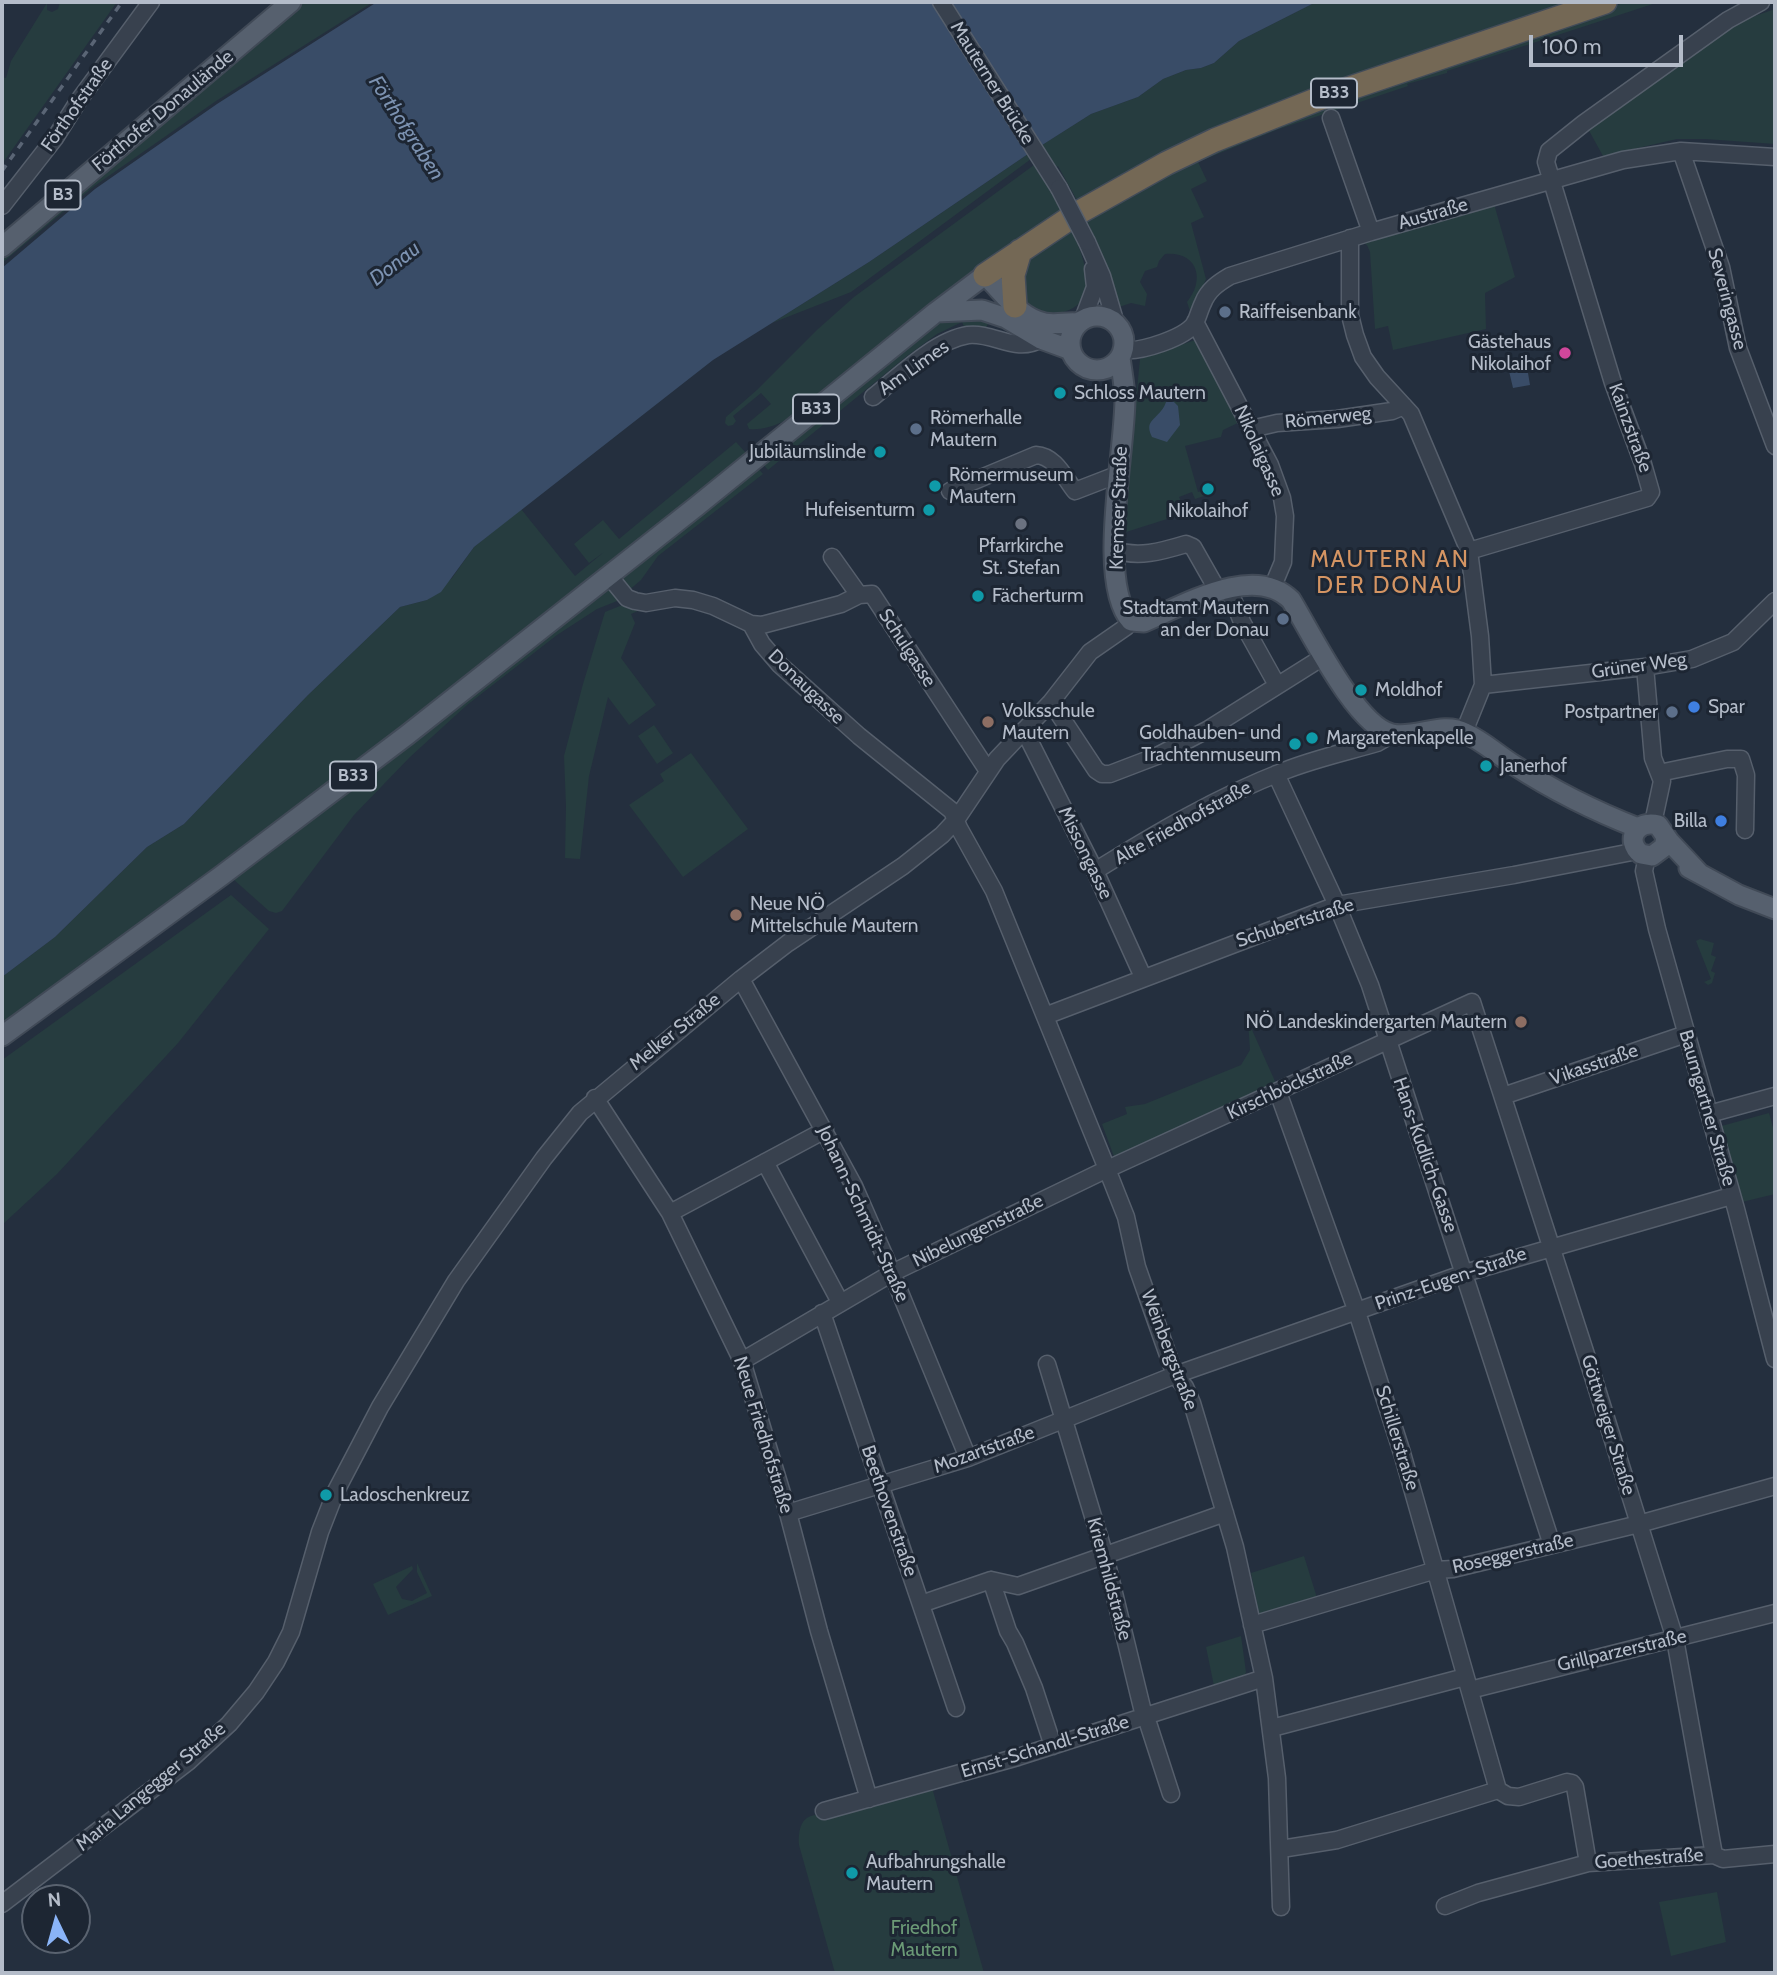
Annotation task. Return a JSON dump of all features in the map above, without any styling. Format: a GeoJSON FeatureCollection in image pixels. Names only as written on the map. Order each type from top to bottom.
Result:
{"type":"FeatureCollection","features":[{"type":"Feature","properties":{"kind":"highway","name":"B33"},"geometry":{"type":"LineString","coordinates":[[985,275],[1119,189],[1215,140],[1318,99],[1605,2]]}},
{"type":"Feature","properties":{"kind":"highway"},"geometry":{"type":"LineString","coordinates":[[1010,312],[1013,275],[1020,251]]}},
{"type":"Feature","properties":{"kind":"main road","name":"Förthofer Donaulände"},"geometry":{"type":"LineString","coordinates":[[2,247],[291,2]]}},
{"type":"Feature","properties":{"kind":"main road"},"geometry":{"type":"LineString","coordinates":[[985,275],[1010,312],[1041,339],[1071,350]]}},
{"type":"Feature","properties":{"kind":"main road","name":"B33"},"geometry":{"type":"LineString","coordinates":[[2,1037],[407,735],[985,275]]}},
{"type":"Feature","properties":{"kind":"main road"},"geometry":{"type":"LineString","coordinates":[[936,312],[971,309],[1010,312],[1042,323],[1080,321],[1100,316],[1116,324],[1117,359],[1097,371],[1078,363],[1071,350],[1070,337],[1080,321]]}},
{"type":"Feature","properties":{"kind":"main road","name":"Kremser Straße"},"geometry":{"type":"LineString","coordinates":[[1117,359],[1113,387],[1121,434],[1114,549],[1119,593],[1131,621]]}},
{"type":"Feature","properties":{"kind":"main road"},"geometry":{"type":"LineString","coordinates":[[1131,621],[1144,622],[1223,589],[1255,584],[1282,590],[1291,600],[1323,657],[1359,708],[1387,732],[1403,735],[1447,729],[1464,732],[1525,772],[1650,841],[1699,873],[1739,895],[1775,909]]}},
{"type":"Feature","properties":{"kind":"street","name":"Förthofstraße"},"geometry":{"type":"LineString","coordinates":[[2,206],[55,138],[79,100],[151,2]]}},
{"type":"Feature","properties":{"kind":"street","name":"Mauterner Brücke"},"geometry":{"type":"LineString","coordinates":[[941,2],[1059,188],[1102,276],[1116,324]]}},
{"type":"Feature","properties":{"kind":"street"},"geometry":{"type":"LineString","coordinates":[[1550,180],[1546,162],[1549,151],[1728,20],[1761,2]]}},
{"type":"Feature","properties":{"kind":"street"},"geometry":{"type":"LineString","coordinates":[[1331,118],[1371,232]]}},
{"type":"Feature","properties":{"kind":"street","name":"Austraße"},"geometry":{"type":"LineString","coordinates":[[1195,322],[1210,290],[1230,276],[1550,180],[1623,160],[1681,151],[1775,157]]}},
{"type":"Feature","properties":{"kind":"street","name":"Severingasse"},"geometry":{"type":"LineString","coordinates":[[1681,151],[1721,267],[1738,348],[1775,446]]}},
{"type":"Feature","properties":{"kind":"street","name":"Kainzstraße"},"geometry":{"type":"LineString","coordinates":[[1469,551],[1647,498],[1651,492],[1613,383],[1550,180]]}},
{"type":"Feature","properties":{"kind":"street"},"geometry":{"type":"LineString","coordinates":[[1350,239],[1350,315],[1354,335],[1363,357],[1411,414],[1469,551],[1480,636],[1483,685],[1464,732]]}},
{"type":"Feature","properties":{"kind":"street"},"geometry":{"type":"LineString","coordinates":[[1080,321],[1095,287],[1088,246]]}},
{"type":"Feature","properties":{"kind":"street"},"geometry":{"type":"LineString","coordinates":[[996,339],[1010,312]]}},
{"type":"Feature","properties":{"kind":"street"},"geometry":{"type":"LineString","coordinates":[[1117,359],[1181,335],[1195,322]]}},
{"type":"Feature","properties":{"kind":"street","name":"Nikolaigasse"},"geometry":{"type":"LineString","coordinates":[[1195,322],[1270,465],[1285,516],[1283,562],[1273,586]]}},
{"type":"Feature","properties":{"kind":"street","name":"Am Limes"},"geometry":{"type":"LineString","coordinates":[[873,397],[949,341],[971,335],[1028,345],[1041,339]]}},
{"type":"Feature","properties":{"kind":"street","name":"Römerweg"},"geometry":{"type":"LineString","coordinates":[[1251,429],[1278,423],[1392,411],[1404,406]]}},
{"type":"Feature","properties":{"kind":"street"},"geometry":{"type":"LineString","coordinates":[[950,491],[1036,455],[1053,461],[1074,491],[1119,474]]}},
{"type":"Feature","properties":{"kind":"street"},"geometry":{"type":"LineString","coordinates":[[1114,549],[1123,553],[1148,553],[1185,544],[1193,547],[1223,589],[1277,685]]}},
{"type":"Feature","properties":{"kind":"street"},"geometry":{"type":"LineString","coordinates":[[832,557],[859,595]]}},
{"type":"Feature","properties":{"kind":"street"},"geometry":{"type":"LineString","coordinates":[[609,576],[627,598],[635,601],[646,603],[675,598],[693,600],[713,606],[751,624]]}},
{"type":"Feature","properties":{"kind":"street","name":"Schulgasse"},"geometry":{"type":"LineString","coordinates":[[751,624],[762,625],[815,612],[859,595],[872,594],[988,771]]}},
{"type":"Feature","properties":{"kind":"street","name":"Grüner Weg"},"geometry":{"type":"LineString","coordinates":[[1483,685],[1645,667],[1692,659],[1733,642],[1775,601]]}},
{"type":"Feature","properties":{"kind":"street","name":"Melker Straße"},"geometry":{"type":"LineString","coordinates":[[320,1532],[335,1491],[354,1454],[456,1281],[566,1129],[595,1098],[741,979],[802,933],[903,866],[942,835],[956,820],[988,771],[1051,702],[1090,652],[1131,621]]}},
{"type":"Feature","properties":{"kind":"street","name":"Donaugasse"},"geometry":{"type":"LineString","coordinates":[[751,624],[762,644],[780,665],[859,736],[950,809],[956,820]]}},
{"type":"Feature","properties":{"kind":"street"},"geometry":{"type":"LineString","coordinates":[[1051,702],[1097,770],[1102,774],[1110,774],[1157,756],[1207,730],[1323,657]]}},
{"type":"Feature","properties":{"kind":"street","name":"Baumgartner Straße"},"geometry":{"type":"LineString","coordinates":[[1645,667],[1653,758],[1661,781],[1644,871],[1646,883],[1775,1359]]}},
{"type":"Feature","properties":{"kind":"street","name":"Missongasse"},"geometry":{"type":"LineString","coordinates":[[1024,730],[1095,872],[1143,977]]}},
{"type":"Feature","properties":{"kind":"street","name":"Alte Friedhofstraße"},"geometry":{"type":"LineString","coordinates":[[1095,872],[1198,810],[1276,774],[1377,743],[1384,739],[1387,732]]}},
{"type":"Feature","properties":{"kind":"street"},"geometry":{"type":"LineString","coordinates":[[1659,773],[1727,759],[1741,759],[1746,775],[1745,830]]}},
{"type":"Feature","properties":{"kind":"street","name":"Hans-Kudlich-Gasse"},"geometry":{"type":"LineString","coordinates":[[1276,774],[1337,905],[1370,985],[1552,1545]]}},
{"type":"Feature","properties":{"kind":"street","name":"Weinbergstraße"},"geometry":{"type":"LineString","coordinates":[[956,820],[994,891],[1126,1217],[1137,1267],[1175,1375],[1185,1387],[1192,1403],[1225,1513],[1264,1678],[1272,1728],[1281,1849],[1281,1907]]}},
{"type":"Feature","properties":{"kind":"street","name":"Schubertstraße"},"geometry":{"type":"LineString","coordinates":[[1045,1016],[1337,905],[1508,876],[1650,841]]}},
{"type":"Feature","properties":{"kind":"street","name":"Johann-Schmidt-Straße"},"geometry":{"type":"LineString","coordinates":[[741,979],[854,1186],[968,1458]]}},
{"type":"Feature","properties":{"kind":"street","name":"Kirschböckstraße"},"geometry":{"type":"LineString","coordinates":[[1107,1169],[1472,1002]]}},
{"type":"Feature","properties":{"kind":"street","name":"Göttweiger Straße"},"geometry":{"type":"LineString","coordinates":[[1472,1002],[1675,1639],[1714,1855]]}},
{"type":"Feature","properties":{"kind":"street","name":"Vikasstraße"},"geometry":{"type":"LineString","coordinates":[[1503,1096],[1686,1034]]}},
{"type":"Feature","properties":{"kind":"street","name":"Schillerstraße"},"geometry":{"type":"LineString","coordinates":[[1279,1092],[1357,1312],[1402,1453],[1498,1790]]}},
{"type":"Feature","properties":{"kind":"street"},"geometry":{"type":"LineString","coordinates":[[1709,1114],[1775,1096]]}},
{"type":"Feature","properties":{"kind":"street","name":"Neue Friedhofstraße"},"geometry":{"type":"LineString","coordinates":[[595,1098],[670,1213],[742,1361],[869,1799]]}},
{"type":"Feature","properties":{"kind":"street"},"geometry":{"type":"LineString","coordinates":[[670,1213],[825,1130]]}},
{"type":"Feature","properties":{"kind":"street"},"geometry":{"type":"LineString","coordinates":[[765,1162],[840,1302]]}},
{"type":"Feature","properties":{"kind":"street","name":"Nibelungenstraße"},"geometry":{"type":"LineString","coordinates":[[742,1361],[892,1273],[1107,1169]]}},
{"type":"Feature","properties":{"kind":"street","name":"Prinz-Eugen-Straße"},"geometry":{"type":"LineString","coordinates":[[1175,1375],[1465,1273],[1731,1196]]}},
{"type":"Feature","properties":{"kind":"street","name":"Beethovenstraße"},"geometry":{"type":"LineString","coordinates":[[822,1313],[956,1708]]}},
{"type":"Feature","properties":{"kind":"street","name":"Kriemhildstraße"},"geometry":{"type":"LineString","coordinates":[[1047,1364],[1105,1556],[1144,1716],[1171,1794]]}},
{"type":"Feature","properties":{"kind":"street","name":"Mozartstraße"},"geometry":{"type":"LineString","coordinates":[[788,1513],[968,1458],[1175,1375]]}},
{"type":"Feature","properties":{"kind":"street","name":"Roseggerstraße"},"geometry":{"type":"LineString","coordinates":[[1252,1625],[1436,1570],[1453,1569],[1639,1524],[1775,1486]]}},
{"type":"Feature","properties":{"kind":"street"},"geometry":{"type":"LineString","coordinates":[[921,1604],[991,1580],[1018,1586],[1225,1513]]}},
{"type":"Feature","properties":{"kind":"street","name":"Maria Langegger Straße"},"geometry":{"type":"LineString","coordinates":[[2,1904],[188,1762],[229,1724],[256,1692],[276,1662],[291,1632],[320,1532]]}},
{"type":"Feature","properties":{"kind":"street"},"geometry":{"type":"LineString","coordinates":[[991,1580],[1008,1631],[1016,1643],[1034,1688],[1053,1746]]}},
{"type":"Feature","properties":{"kind":"street","name":"Grillparzerstraße"},"geometry":{"type":"LineString","coordinates":[[1272,1728],[1675,1639],[1775,1613]]}},
{"type":"Feature","properties":{"kind":"street","name":"Ernst-Schandl-Straße"},"geometry":{"type":"LineString","coordinates":[[824,1811],[1053,1746],[1264,1678]]}},
{"type":"Feature","properties":{"kind":"street"},"geometry":{"type":"LineString","coordinates":[[1281,1849],[1337,1840],[1498,1790],[1508,1796],[1519,1797],[1567,1782],[1575,1787],[1588,1863]]}},
{"type":"Feature","properties":{"kind":"street","name":"Goethestraße"},"geometry":{"type":"LineString","coordinates":[[1445,1906],[1478,1893],[1588,1863],[1714,1855],[1723,1859],[1775,1854]]}},
{"type":"Feature","properties":{"kind":"green space"},"geometry":{"type":"Polygon","coordinates":[[[60,2],[117,2],[2,164],[2,77],[6,78],[11,61],[47,3],[47,10],[52,12],[58,9],[60,2]]]}},
{"type":"Feature","properties":{"kind":"green space"},"geometry":{"type":"Polygon","coordinates":[[[301,2],[373,2],[216,101],[93,187],[2,263],[2,253],[220,73],[301,2]]]}},
{"type":"Feature","properties":{"kind":"green space"},"geometry":{"type":"Polygon","coordinates":[[[1316,2],[1585,2],[1079,204],[1058,166],[1056,167],[1042,145],[1091,114],[1138,97],[1163,79],[1214,63],[1239,41],[1316,2]]]}},
{"type":"Feature","properties":{"kind":"green space"},"geometry":{"type":"Polygon","coordinates":[[[1626,2],[1659,2],[1407,84],[1408,86],[1279,129],[1198,162],[1207,181],[1191,189],[1204,217],[1191,223],[1206,279],[1191,314],[1187,302],[1196,284],[1195,268],[1185,257],[1176,254],[1165,254],[1157,267],[1145,271],[1140,282],[1147,294],[1145,306],[1131,303],[1119,307],[1101,252],[1085,217],[1170,168],[1321,105],[1626,2]]]}},
{"type":"Feature","properties":{"kind":"green space"},"geometry":{"type":"Polygon","coordinates":[[[1775,9],[1775,144],[1677,139],[1603,156],[1587,127],[1715,36],[1738,22],[1775,9]]]}},
{"type":"Feature","properties":{"kind":"green space"},"geometry":{"type":"Polygon","coordinates":[[[1028,154],[1031,159],[851,292],[772,323],[869,262],[1028,154]]]}},
{"type":"Feature","properties":{"kind":"green space"},"geometry":{"type":"Polygon","coordinates":[[[1034,165],[1064,212],[978,268],[929,305],[806,408],[772,426],[749,429],[747,424],[771,404],[761,393],[733,416],[736,421],[733,425],[728,426],[725,423],[726,417],[854,297],[1034,165]]]}},
{"type":"Feature","properties":{"kind":"green space"},"geometry":{"type":"Polygon","coordinates":[[[1494,204],[1515,277],[1485,293],[1486,329],[1393,350],[1388,326],[1375,329],[1370,252],[1362,242],[1494,204]]]}},
{"type":"Feature","properties":{"kind":"green space"},"geometry":{"type":"Polygon","coordinates":[[[1071,226],[1087,280],[1080,303],[1069,310],[1052,314],[1052,319],[1030,313],[1017,293],[1027,258],[1071,226]]]}},
{"type":"Feature","properties":{"kind":"green space"},"geometry":{"type":"Polygon","coordinates":[[[960,313],[990,321],[985,329],[965,329],[962,322],[937,334],[768,470],[762,463],[937,323],[960,313]]]}},
{"type":"Feature","properties":{"kind":"green space"},"geometry":{"type":"Polygon","coordinates":[[[1198,339],[1240,422],[1223,430],[1221,437],[1185,446],[1198,492],[1205,490],[1207,495],[1195,499],[1192,492],[1179,497],[1186,513],[1123,533],[1140,359],[1198,339]]]}},
{"type":"Feature","properties":{"kind":"green space"},"geometry":{"type":"Polygon","coordinates":[[[736,442],[746,453],[730,469],[583,587],[217,868],[2,1023],[2,977],[55,937],[147,847],[184,824],[308,695],[400,607],[427,600],[452,578],[474,547],[521,509],[575,576],[604,552],[589,563],[574,544],[603,520],[619,539],[736,442]]]}},
{"type":"Feature","properties":{"kind":"green space"},"geometry":{"type":"Polygon","coordinates":[[[757,467],[763,474],[658,556],[641,580],[628,591],[621,582],[622,577],[757,467]]]}},
{"type":"Feature","properties":{"kind":"green space"},"geometry":{"type":"Polygon","coordinates":[[[610,586],[619,597],[617,601],[597,609],[557,635],[467,705],[410,757],[354,815],[282,911],[269,911],[233,879],[610,586]]]}},
{"type":"Feature","properties":{"kind":"green space"},"geometry":{"type":"Polygon","coordinates":[[[625,604],[640,610],[631,614],[635,623],[621,658],[656,705],[629,725],[608,697],[589,776],[580,859],[565,858],[564,756],[605,612],[625,604]]]}},
{"type":"Feature","properties":{"kind":"green space"},"geometry":{"type":"Polygon","coordinates":[[[654,725],[673,753],[657,764],[638,736],[654,725]]]}},
{"type":"Feature","properties":{"kind":"green space"},"geometry":{"type":"Polygon","coordinates":[[[691,753],[748,829],[683,877],[629,805],[664,781],[660,774],[691,753]]]}},
{"type":"Feature","properties":{"kind":"green space"},"geometry":{"type":"Polygon","coordinates":[[[231,895],[269,929],[178,1043],[57,1174],[2,1225],[2,1060],[231,895]]]}},
{"type":"Feature","properties":{"kind":"green space"},"geometry":{"type":"Polygon","coordinates":[[[1700,939],[1714,943],[1711,955],[1716,957],[1711,971],[1715,973],[1712,983],[1708,985],[1704,982],[1711,979],[1696,941],[1700,939]]]}},
{"type":"Feature","properties":{"kind":"green space"},"geometry":{"type":"Polygon","coordinates":[[[1248,1021],[1278,1088],[1116,1162],[1102,1124],[1127,1114],[1125,1107],[1145,1104],[1241,1065],[1250,1050],[1248,1021]]]}},
{"type":"Feature","properties":{"kind":"green space"},"geometry":{"type":"Polygon","coordinates":[[[1769,1113],[1775,1135],[1775,1194],[1742,1202],[1739,1201],[1718,1127],[1769,1113]]]}},
{"type":"Feature","properties":{"kind":"green space"},"geometry":{"type":"Polygon","coordinates":[[[1304,1556],[1318,1601],[1266,1617],[1259,1613],[1251,1573],[1304,1556]]]}},
{"type":"Feature","properties":{"kind":"green space"},"geometry":{"type":"Polygon","coordinates":[[[417,1563],[432,1596],[388,1615],[373,1584],[412,1566],[413,1569],[396,1587],[402,1599],[412,1601],[427,1593],[417,1572],[417,1563]]]}},
{"type":"Feature","properties":{"kind":"green space"},"geometry":{"type":"Polygon","coordinates":[[[1241,1636],[1246,1672],[1244,1677],[1214,1686],[1206,1647],[1241,1636]]]}},
{"type":"Feature","properties":{"kind":"green space","name":"Friedhof Mautern"},"geometry":{"type":"Polygon","coordinates":[[[931,1784],[984,1973],[835,1973],[799,1845],[799,1833],[803,1823],[810,1816],[822,1815],[931,1784]]]}},
{"type":"Feature","properties":{"kind":"green space"},"geometry":{"type":"Polygon","coordinates":[[[1717,1892],[1726,1942],[1671,1956],[1659,1902],[1717,1892]]]}},
{"type":"Feature","properties":{"kind":"water"},"geometry":{"type":"Polygon","coordinates":[[[377,2],[1316,2],[1239,41],[1214,63],[1163,79],[1138,97],[1091,114],[869,262],[713,360],[474,547],[441,592],[427,600],[400,607],[308,695],[184,824],[147,847],[55,937],[2,977],[2,268],[95,189],[217,104],[377,2]]]}},
{"type":"Feature","properties":{"kind":"water"},"geometry":{"type":"Polygon","coordinates":[[[1524,369],[1528,373],[1530,385],[1513,388],[1509,371],[1524,369]]]}},
{"type":"Feature","properties":{"kind":"water"},"geometry":{"type":"Polygon","coordinates":[[[1171,399],[1178,406],[1180,425],[1167,442],[1152,437],[1149,428],[1167,400],[1171,399]]]}},
{"type":"Feature","properties":{"kind":"railway"},"geometry":{"type":"LineString","coordinates":[[2,171],[122,2]]}},
{"type":"Feature","properties":{"kind":"place","name":"Raiffeisenbank"},"geometry":{"type":"Point","coordinates":[1225,312]}},
{"type":"Feature","properties":{"kind":"place","name":"Gästehaus Nikolaihof"},"geometry":{"type":"Point","coordinates":[1565,353]}},
{"type":"Feature","properties":{"kind":"place","name":"Schloss Mautern"},"geometry":{"type":"Point","coordinates":[1060,393]}},
{"type":"Feature","properties":{"kind":"place","name":"Römerhalle Mautern"},"geometry":{"type":"Point","coordinates":[916,429]}},
{"type":"Feature","properties":{"kind":"place","name":"Jubiläumslinde"},"geometry":{"type":"Point","coordinates":[880,452]}},
{"type":"Feature","properties":{"kind":"place","name":"Römermuseum Mautern"},"geometry":{"type":"Point","coordinates":[935,486]}},
{"type":"Feature","properties":{"kind":"place","name":"Nikolaihof"},"geometry":{"type":"Point","coordinates":[1208,489]}},
{"type":"Feature","properties":{"kind":"place","name":"Hufeisenturm"},"geometry":{"type":"Point","coordinates":[929,510]}},
{"type":"Feature","properties":{"kind":"place","name":"Pfarrkirche St. Stefan"},"geometry":{"type":"Point","coordinates":[1021,524]}},
{"type":"Feature","properties":{"kind":"place","name":"Fächerturm"},"geometry":{"type":"Point","coordinates":[978,596]}},
{"type":"Feature","properties":{"kind":"place","name":"Stadtamt Mautern an der Donau"},"geometry":{"type":"Point","coordinates":[1283,619]}},
{"type":"Feature","properties":{"kind":"place","name":"Moldhof"},"geometry":{"type":"Point","coordinates":[1361,690]}},
{"type":"Feature","properties":{"kind":"place","name":"Spar"},"geometry":{"type":"Point","coordinates":[1694,707]}},
{"type":"Feature","properties":{"kind":"place","name":"Postpartner"},"geometry":{"type":"Point","coordinates":[1672,712]}},
{"type":"Feature","properties":{"kind":"place","name":"Volksschule Mautern"},"geometry":{"type":"Point","coordinates":[988,722]}},
{"type":"Feature","properties":{"kind":"place","name":"Margaretenkapelle"},"geometry":{"type":"Point","coordinates":[1312,738]}},
{"type":"Feature","properties":{"kind":"place","name":"Goldhauben- und Trachtenmuseum"},"geometry":{"type":"Point","coordinates":[1295,744]}},
{"type":"Feature","properties":{"kind":"place","name":"Janerhof"},"geometry":{"type":"Point","coordinates":[1486,766]}},
{"type":"Feature","properties":{"kind":"place","name":"Billa"},"geometry":{"type":"Point","coordinates":[1721,821]}},
{"type":"Feature","properties":{"kind":"place","name":"Neue NÖ Mittelschule Mautern"},"geometry":{"type":"Point","coordinates":[736,915]}},
{"type":"Feature","properties":{"kind":"place","name":"NÖ Landeskindergarten Mautern"},"geometry":{"type":"Point","coordinates":[1521,1022]}},
{"type":"Feature","properties":{"kind":"place","name":"Ladoschenkreuz"},"geometry":{"type":"Point","coordinates":[326,1495]}},
{"type":"Feature","properties":{"kind":"place","name":"Aufbahrungshalle Mautern"},"geometry":{"type":"Point","coordinates":[852,1873]}},
{"type":"Feature","properties":{"kind":"district","name":"MAUTERN AN DER DONAU"},"geometry":{"type":"Point","coordinates":[1390,573]}},
{"type":"Feature","properties":{"kind":"water label","name":"Förthofgraben"},"geometry":{"type":"Point","coordinates":[406,128]}},
{"type":"Feature","properties":{"kind":"water label","name":"Donau"},"geometry":{"type":"Point","coordinates":[395,264]}}]}
